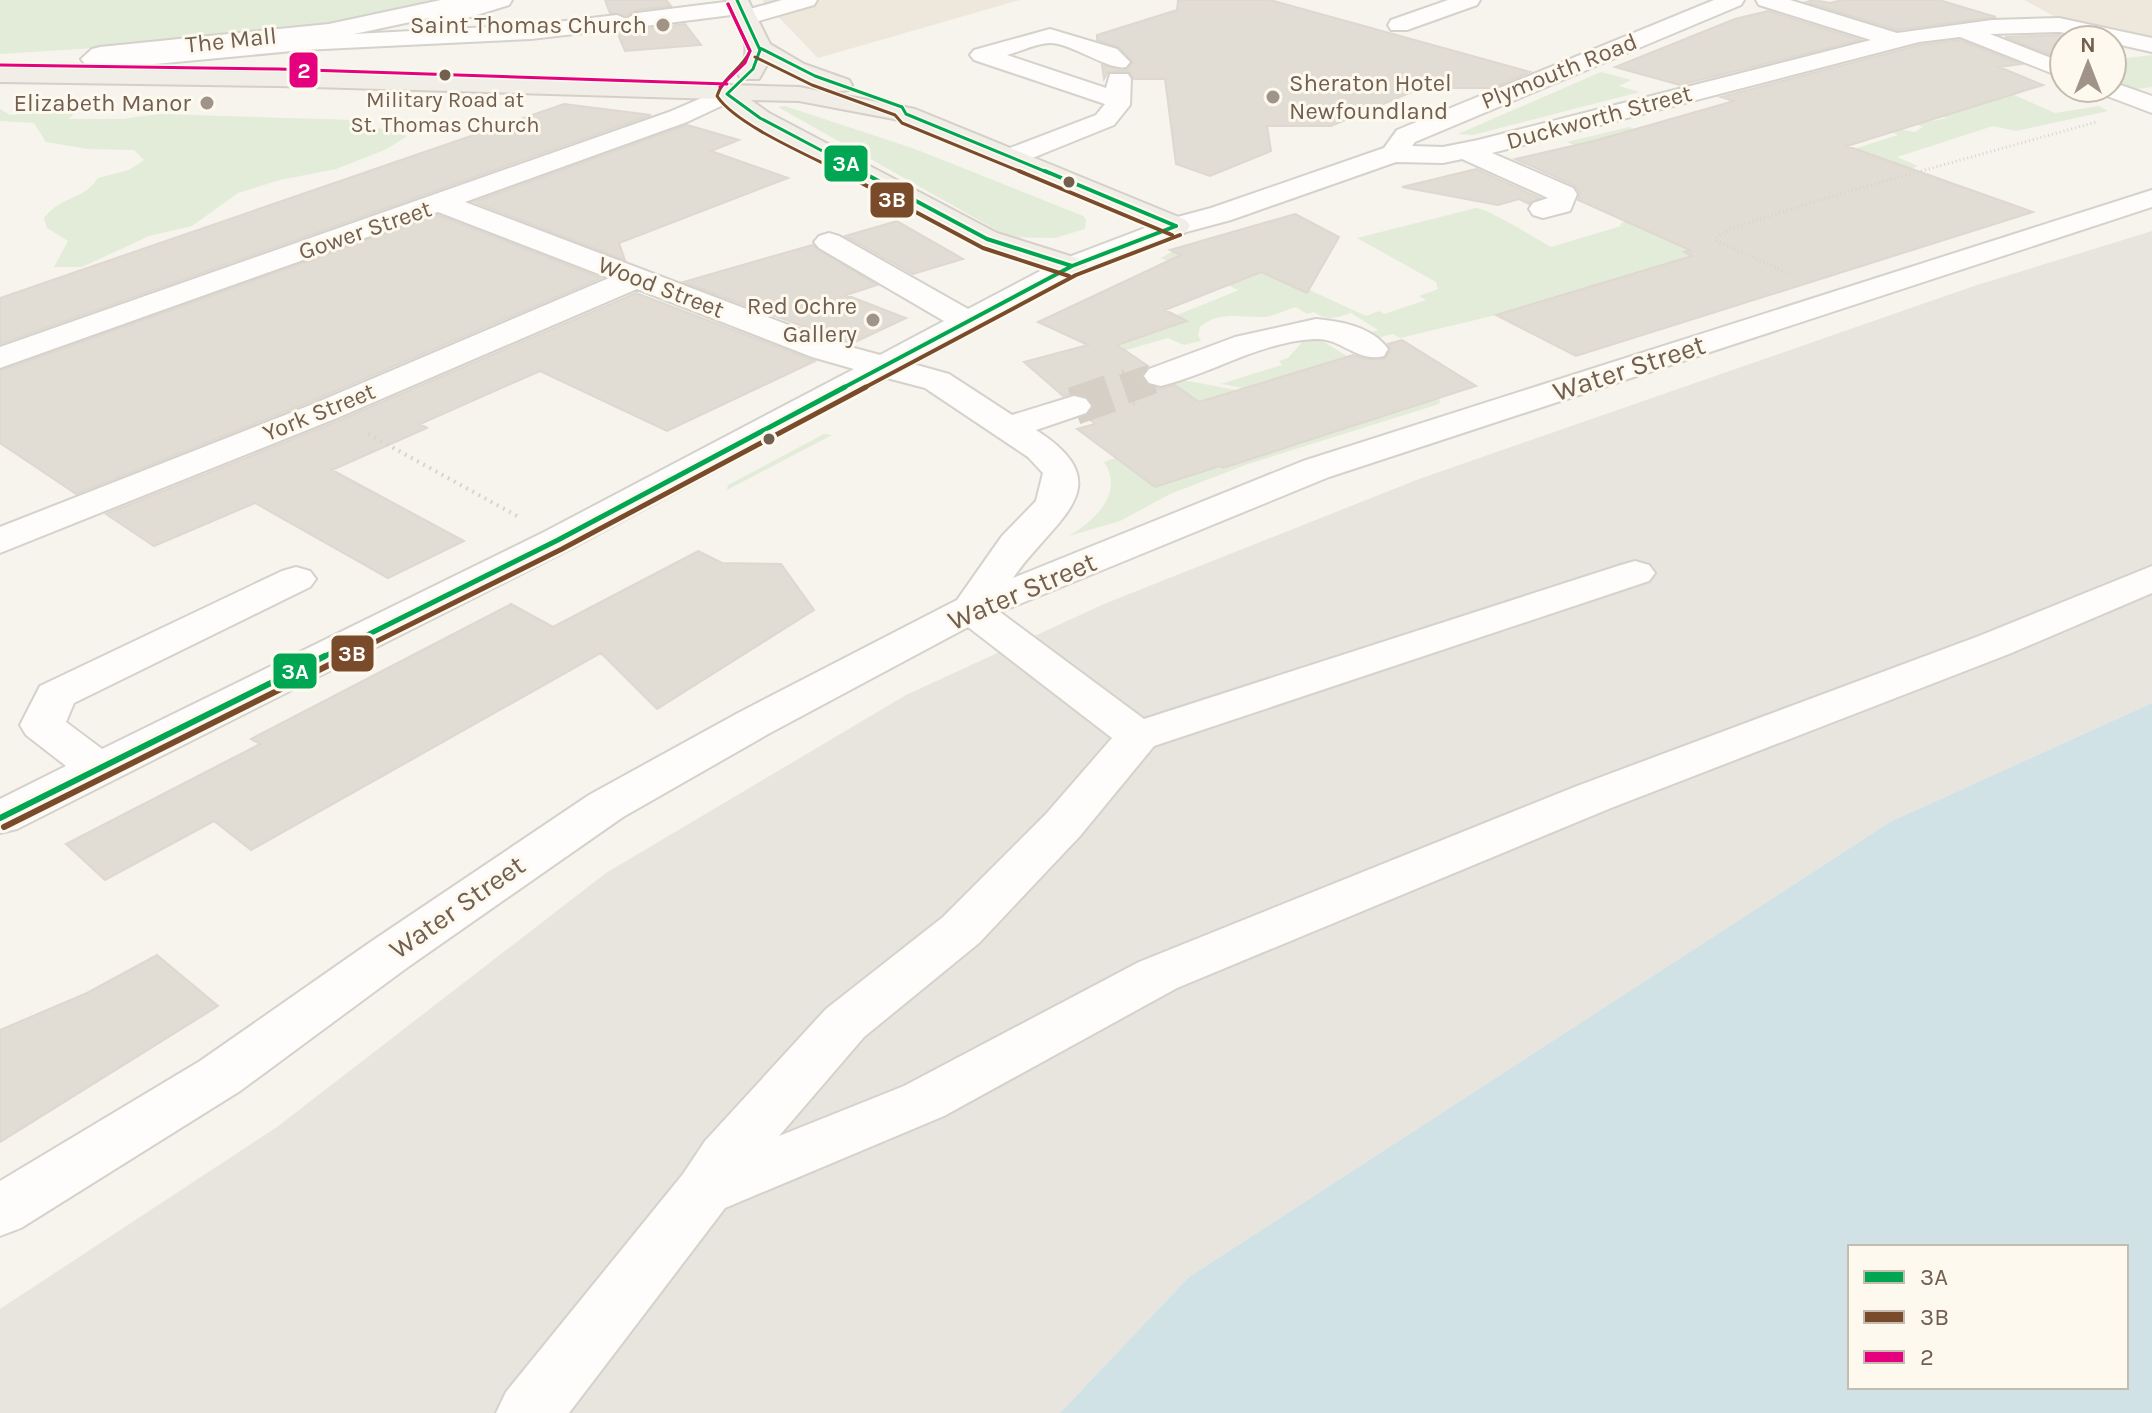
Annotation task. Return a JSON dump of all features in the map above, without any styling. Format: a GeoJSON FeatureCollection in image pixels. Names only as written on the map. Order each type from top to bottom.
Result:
{"type":"FeatureCollection","features":[{"type":"Feature","properties":{"kind":"main road"},"geometry":{"type":"LineString","coordinates":[[727,94],[759,62],[760,48],[742,8]]}},
{"type":"Feature","properties":{"kind":"main road"},"geometry":{"type":"LineString","coordinates":[[760,48],[796,69],[902,107],[906,114]]}},
{"type":"Feature","properties":{"kind":"main road"},"geometry":{"type":"LineString","coordinates":[[0,75],[278,79],[799,94],[906,114],[1176,226]]}},
{"type":"Feature","properties":{"kind":"main road"},"geometry":{"type":"LineString","coordinates":[[727,94],[760,118],[987,239],[1072,266]]}},
{"type":"Feature","properties":{"kind":"street","name":"The Mall"},"geometry":{"type":"LineString","coordinates":[[331,42],[112,61],[93,59],[100,54],[337,28],[422,13],[464,0]]}},
{"type":"Feature","properties":{"kind":"street"},"geometry":{"type":"LineString","coordinates":[[278,79],[306,56],[331,42],[425,26],[501,0]]}},
{"type":"Feature","properties":{"kind":"street"},"geometry":{"type":"LineString","coordinates":[[331,42],[531,32],[806,0]]}},
{"type":"Feature","properties":{"kind":"street"},"geometry":{"type":"LineString","coordinates":[[1399,25],[1469,0]]}},
{"type":"Feature","properties":{"kind":"street"},"geometry":{"type":"LineString","coordinates":[[1688,0],[1724,3]]}},
{"type":"Feature","properties":{"kind":"street"},"geometry":{"type":"LineString","coordinates":[[1767,0],[1895,40]]}},
{"type":"Feature","properties":{"kind":"street","name":"Plymouth Road"},"geometry":{"type":"LineString","coordinates":[[1393,154],[1406,136],[1416,131],[1724,3]]}},
{"type":"Feature","properties":{"kind":"street"},"geometry":{"type":"LineString","coordinates":[[2007,4],[2033,24]]}},
{"type":"Feature","properties":{"kind":"street"},"geometry":{"type":"LineString","coordinates":[[2119,24],[2140,21]]}},
{"type":"Feature","properties":{"kind":"street","name":"Duckworth Street"},"geometry":{"type":"LineString","coordinates":[[0,818],[558,540],[1072,266],[1125,245],[1176,226],[1265,212],[1393,154],[1443,155],[1466,151],[1895,40],[1959,30],[2048,26]]}},
{"type":"Feature","properties":{"kind":"street"},"geometry":{"type":"LineString","coordinates":[[1959,30],[2048,65]]}},
{"type":"Feature","properties":{"kind":"street"},"geometry":{"type":"LineString","coordinates":[[2128,39],[2152,45]]}},
{"type":"Feature","properties":{"kind":"street"},"geometry":{"type":"LineString","coordinates":[[1011,157],[1105,120],[1114,112],[1118,80]]}},
{"type":"Feature","properties":{"kind":"street","name":"Gower Street"},"geometry":{"type":"LineString","coordinates":[[0,358],[678,117],[727,94]]}},
{"type":"Feature","properties":{"kind":"street"},"geometry":{"type":"LineString","coordinates":[[2128,96],[2152,105]]}},
{"type":"Feature","properties":{"kind":"street"},"geometry":{"type":"LineString","coordinates":[[1466,151],[1563,194],[1560,205],[1543,209]]}},
{"type":"Feature","properties":{"kind":"street","name":"Water Street"},"geometry":{"type":"LineString","coordinates":[[0,1211],[220,1076],[390,954],[606,806],[754,723],[971,609],[1244,496],[1387,444],[2152,198]]}},
{"type":"Feature","properties":{"kind":"street","name":"Wood Street"},"geometry":{"type":"LineString","coordinates":[[441,203],[824,350],[937,381],[1054,460],[1061,472],[1054,505],[1016,544],[971,609]]}},
{"type":"Feature","properties":{"kind":"street"},"geometry":{"type":"LineString","coordinates":[[829,242],[967,321]]}},
{"type":"Feature","properties":{"kind":"street","name":"York Street"},"geometry":{"type":"LineString","coordinates":[[0,541],[325,411],[636,278]]}},
{"type":"Feature","properties":{"kind":"street"},"geometry":{"type":"LineString","coordinates":[[1161,376],[1239,347],[1305,330],[1336,330],[1372,349]]}},
{"type":"Feature","properties":{"kind":"street"},"geometry":{"type":"LineString","coordinates":[[1449,395],[1482,415]]}},
{"type":"Feature","properties":{"kind":"street"},"geometry":{"type":"LineString","coordinates":[[1009,427],[1074,406]]}},
{"type":"Feature","properties":{"kind":"street"},"geometry":{"type":"LineString","coordinates":[[529,1413],[704,1191],[726,1157],[845,1023],[961,930],[1063,825],[1138,736],[1635,573]]}},
{"type":"Feature","properties":{"kind":"street"},"geometry":{"type":"LineString","coordinates":[[704,1191],[924,1101],[1158,975],[1594,797],[1994,645],[2152,578]]}},
{"type":"Feature","properties":{"kind":"street"},"geometry":{"type":"LineString","coordinates":[[98,769],[42,725],[55,695],[296,579]]}},
{"type":"Feature","properties":{"kind":"street"},"geometry":{"type":"LineString","coordinates":[[971,609],[1138,736]]}},
{"type":"Feature","properties":{"kind":"path"},"geometry":{"type":"LineString","coordinates":[[1800,279],[1716,241],[1717,237],[1735,227],[1804,205],[2097,122]]}},
{"type":"Feature","properties":{"kind":"path"},"geometry":{"type":"LineString","coordinates":[[359,430],[523,519]]}},
{"type":"Feature","properties":{"kind":"shaded area"},"geometry":{"type":"Polygon","coordinates":[[[762,0],[1020,0],[818,58],[762,0]]]}},
{"type":"Feature","properties":{"kind":"shaded area"},"geometry":{"type":"Polygon","coordinates":[[[2024,0],[2152,0],[2152,41],[2128,36],[2128,24],[2067,23],[2024,0]]]}},
{"type":"Feature","properties":{"kind":"shaded area"},"geometry":{"type":"Polygon","coordinates":[[[2152,231],[2152,703],[1890,822],[1189,1277],[1060,1413],[0,1413],[0,1309],[277,1127],[606,873],[906,695],[1104,604],[1419,479],[1974,286],[2152,231]]]}},
{"type":"Feature","properties":{"kind":"shaded area"},"geometry":{"type":"Polygon","coordinates":[[[2152,703],[2152,1413],[1060,1413],[1189,1277],[1890,822],[2152,703]]]}},
{"type":"Feature","properties":{"kind":"green space"},"geometry":{"type":"Polygon","coordinates":[[[0,0],[445,0],[329,25],[111,47],[0,54],[0,0]]]}},
{"type":"Feature","properties":{"kind":"green space"},"geometry":{"type":"Polygon","coordinates":[[[2152,55],[2152,87],[2137,89],[2128,86],[2128,58],[2152,55]]]}},
{"type":"Feature","properties":{"kind":"green space"},"geometry":{"type":"Polygon","coordinates":[[[1601,72],[1631,80],[1619,86],[1640,92],[1473,135],[1458,134],[1601,72]]]}},
{"type":"Feature","properties":{"kind":"green space"},"geometry":{"type":"Polygon","coordinates":[[[1964,73],[2055,113],[2099,106],[2108,111],[2016,131],[1993,126],[1897,157],[1918,166],[1692,256],[1496,315],[1400,338],[1393,334],[1372,339],[1363,335],[1378,330],[1351,313],[1327,318],[1314,312],[1307,314],[1296,307],[1264,317],[1215,318],[1200,327],[1198,335],[1201,341],[1184,345],[1168,338],[1126,350],[1112,339],[1145,331],[1153,334],[1186,322],[1177,315],[1239,290],[1161,258],[1173,251],[1266,270],[1366,316],[1379,311],[1384,314],[1426,300],[1419,296],[1438,289],[1436,282],[1357,238],[1476,208],[1501,218],[1551,247],[1621,226],[1625,221],[1591,152],[1567,142],[1629,127],[1697,153],[1809,163],[1898,135],[1891,132],[1899,129],[1915,132],[1923,127],[1916,124],[1947,118],[1902,102],[1964,73]]]}},
{"type":"Feature","properties":{"kind":"green space"},"geometry":{"type":"Polygon","coordinates":[[[785,106],[915,149],[1083,216],[1086,219],[1085,229],[1055,238],[1009,237],[778,107],[785,106]]]}},
{"type":"Feature","properties":{"kind":"green space"},"geometry":{"type":"Polygon","coordinates":[[[0,109],[10,115],[69,109],[75,112],[69,119],[123,119],[159,114],[354,120],[407,136],[387,149],[336,169],[280,180],[238,193],[192,226],[149,236],[82,267],[54,267],[68,241],[47,228],[44,218],[58,205],[92,186],[98,178],[129,170],[144,160],[134,150],[88,149],[46,142],[34,123],[0,121],[0,109]]]}},
{"type":"Feature","properties":{"kind":"green space"},"geometry":{"type":"Polygon","coordinates":[[[1307,337],[1319,339],[1347,356],[1243,388],[1221,384],[1282,365],[1279,361],[1288,358],[1307,337]]]}},
{"type":"Feature","properties":{"kind":"green space"},"geometry":{"type":"Polygon","coordinates":[[[1166,379],[1236,390],[1199,402],[1166,379]]]}},
{"type":"Feature","properties":{"kind":"green space"},"geometry":{"type":"Polygon","coordinates":[[[1439,398],[1440,403],[1433,406],[1248,464],[1170,494],[1120,521],[1069,536],[1097,514],[1109,495],[1110,473],[1104,462],[1115,458],[1155,487],[1439,398]]]}},
{"type":"Feature","properties":{"kind":"green space"},"geometry":{"type":"Polygon","coordinates":[[[824,434],[832,435],[727,490],[728,485],[824,434]]]}},
{"type":"Feature","properties":{"kind":"building"},"geometry":{"type":"Polygon","coordinates":[[[605,0],[666,0],[671,6],[637,10],[626,16],[610,13],[605,0]]]}},
{"type":"Feature","properties":{"kind":"building","name":"Sheraton Hotel Newfoundland"},"geometry":{"type":"Polygon","coordinates":[[[1178,0],[1270,0],[1530,72],[1492,88],[1421,88],[1331,126],[1267,126],[1271,151],[1210,176],[1176,164],[1165,79],[1134,79],[1128,71],[1108,72],[1104,79],[1102,65],[1126,70],[1133,62],[1119,47],[1097,40],[1097,35],[1177,10],[1178,0]]]}},
{"type":"Feature","properties":{"kind":"building"},"geometry":{"type":"Polygon","coordinates":[[[1842,0],[1939,0],[1996,17],[1897,30],[1806,2],[1830,3],[1842,0]]]}},
{"type":"Feature","properties":{"kind":"building"},"geometry":{"type":"Polygon","coordinates":[[[1768,11],[1860,40],[1680,85],[1615,67],[1735,19],[1768,11]]]}},
{"type":"Feature","properties":{"kind":"building"},"geometry":{"type":"Polygon","coordinates":[[[685,24],[701,45],[625,51],[617,32],[628,26],[637,30],[685,24]]]}},
{"type":"Feature","properties":{"kind":"building"},"geometry":{"type":"Polygon","coordinates":[[[2048,35],[2048,54],[2005,37],[2048,35]]]}},
{"type":"Feature","properties":{"kind":"building"},"geometry":{"type":"Polygon","coordinates":[[[1960,40],[2021,64],[1999,67],[2043,85],[1847,146],[2033,212],[1576,356],[1496,315],[1692,256],[1684,252],[1690,250],[1578,200],[1580,192],[1574,185],[1515,159],[1594,141],[1734,101],[1721,97],[1920,45],[1960,40]]]}},
{"type":"Feature","properties":{"kind":"building"},"geometry":{"type":"Polygon","coordinates":[[[564,104],[651,115],[0,344],[0,298],[564,104]]]}},
{"type":"Feature","properties":{"kind":"building"},"geometry":{"type":"Polygon","coordinates":[[[687,125],[739,140],[711,151],[788,178],[619,243],[625,260],[474,202],[687,125]]]}},
{"type":"Feature","properties":{"kind":"building"},"geometry":{"type":"Polygon","coordinates":[[[1476,169],[1540,198],[1529,204],[1519,199],[1498,205],[1402,187],[1476,169]]]}},
{"type":"Feature","properties":{"kind":"building"},"geometry":{"type":"Polygon","coordinates":[[[1295,214],[1339,237],[1307,293],[1261,272],[1165,310],[1187,321],[1117,345],[1148,366],[1141,376],[1147,385],[1160,389],[1175,385],[1199,402],[1353,355],[1365,359],[1384,359],[1391,350],[1388,344],[1402,340],[1476,386],[1155,487],[1077,429],[1095,424],[1086,416],[1094,406],[1088,397],[1075,393],[1063,396],[1024,362],[1088,345],[1038,322],[1181,255],[1170,250],[1295,214]]]}},
{"type":"Feature","properties":{"kind":"building"},"geometry":{"type":"Polygon","coordinates":[[[438,215],[601,278],[312,401],[76,494],[0,443],[0,371],[438,215]]]}},
{"type":"Feature","properties":{"kind":"building"},"geometry":{"type":"Polygon","coordinates":[[[897,221],[963,259],[913,274],[845,236],[897,221]]]}},
{"type":"Feature","properties":{"kind":"building"},"geometry":{"type":"Polygon","coordinates":[[[812,245],[877,285],[846,295],[906,318],[851,344],[683,282],[812,245]]]}},
{"type":"Feature","properties":{"kind":"building"},"geometry":{"type":"Polygon","coordinates":[[[636,293],[815,361],[667,431],[540,371],[420,424],[427,428],[332,470],[464,541],[388,578],[255,503],[154,546],[106,514],[338,421],[636,293]]]}},
{"type":"Feature","properties":{"kind":"building"},"geometry":{"type":"Polygon","coordinates":[[[698,551],[722,563],[781,564],[814,610],[657,709],[601,653],[251,850],[214,821],[105,880],[66,844],[260,744],[251,739],[511,604],[553,627],[698,551]]]}},
{"type":"Feature","properties":{"kind":"building"},"geometry":{"type":"Polygon","coordinates":[[[157,955],[218,1006],[0,1142],[0,1030],[87,993],[157,955]]]}},
{"type":"Feature","properties":{"kind":"tunnel"},"geometry":{"type":"LineString","coordinates":[[1124,389],[1161,376]]}},
{"type":"Feature","properties":{"kind":"tunnel"},"geometry":{"type":"LineString","coordinates":[[1074,406],[1129,387]]}},
{"type":"Feature","properties":{"kind":"transit line","name":"3A"},"geometry":{"type":"LineString","coordinates":[[737,0],[760,50],[753,69],[727,94],[760,118],[987,239],[1072,266]]}},
{"type":"Feature","properties":{"kind":"transit line","name":"3B"},"geometry":{"type":"LineString","coordinates":[[728,4],[750,51],[743,64],[722,84],[717,96],[721,102],[755,127],[983,248],[1069,276]]}},
{"type":"Feature","properties":{"kind":"transit line","name":"2"},"geometry":{"type":"LineString","coordinates":[[720,87],[745,63],[750,51],[728,4]]}},
{"type":"Feature","properties":{"kind":"transit line","name":"3A"},"geometry":{"type":"LineString","coordinates":[[760,48],[815,76],[902,107],[906,114],[1176,226]]}},
{"type":"Feature","properties":{"kind":"transit line","name":"3B"},"geometry":{"type":"LineString","coordinates":[[755,57],[812,85],[895,115],[902,123],[1172,235]]}},
{"type":"Feature","properties":{"kind":"transit line","name":"2"},"geometry":{"type":"LineString","coordinates":[[0,65],[278,69],[727,84]]}},
{"type":"Feature","properties":{"kind":"transit line","name":"3A"},"geometry":{"type":"LineString","coordinates":[[0,818],[558,540],[1072,266],[1176,226]]}},
{"type":"Feature","properties":{"kind":"transit line","name":"3B"},"geometry":{"type":"LineString","coordinates":[[4,827],[562,549],[1076,275],[1180,235]]}},
{"type":"Feature","properties":{"kind":"place","name":"Saint Thomas Church"},"geometry":{"type":"Point","coordinates":[663,25]}},
{"type":"Feature","properties":{"kind":"place","name":"Military Road at St. Thomas Church"},"geometry":{"type":"Point","coordinates":[445,75]}},
{"type":"Feature","properties":{"kind":"place","name":"Sheraton Hotel Newfoundland"},"geometry":{"type":"Point","coordinates":[1273,97]}},
{"type":"Feature","properties":{"kind":"place","name":"Elizabeth Manor"},"geometry":{"type":"Point","coordinates":[207,103]}},
{"type":"Feature","properties":{"kind":"place","name":"Red Ochre Gallery"},"geometry":{"type":"Point","coordinates":[873,320]}}]}
